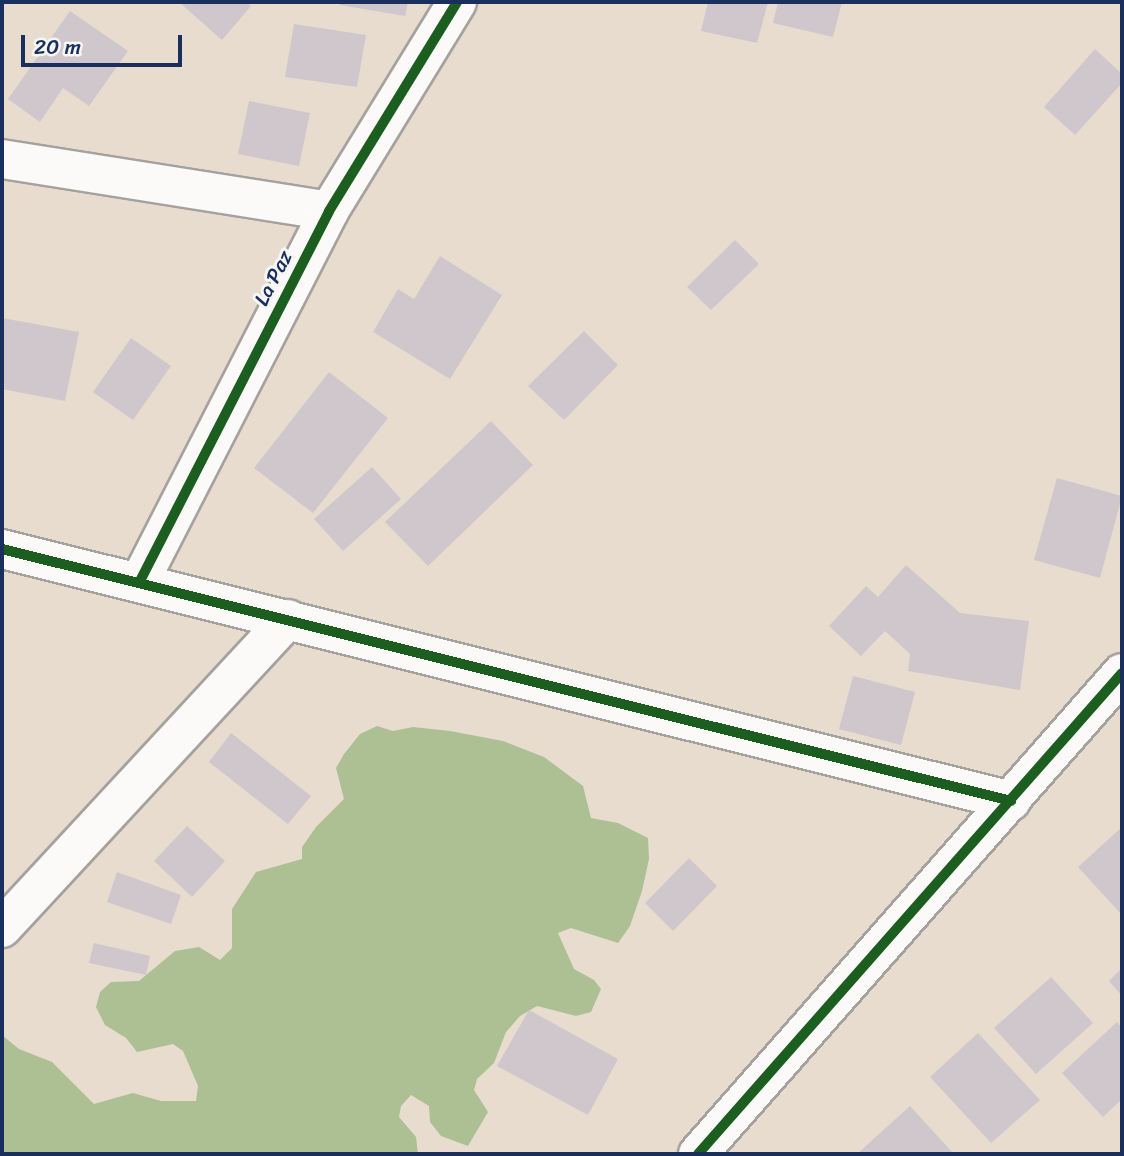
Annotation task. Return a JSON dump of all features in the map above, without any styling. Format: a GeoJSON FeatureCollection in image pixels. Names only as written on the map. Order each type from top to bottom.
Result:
{"type":"FeatureCollection","features":[{"type":"Feature","properties":{"kind":"street","name":"La Paz"},"geometry":{"type":"LineString","coordinates":[[140,581],[329,211],[457,2]]}},
{"type":"Feature","properties":{"kind":"street"},"geometry":{"type":"LineString","coordinates":[[2,159],[329,211]]}},
{"type":"Feature","properties":{"kind":"street"},"geometry":{"type":"LineString","coordinates":[[2,550],[140,581],[1011,801]]}},
{"type":"Feature","properties":{"kind":"street"},"geometry":{"type":"LineString","coordinates":[[2,928],[288,619]]}},
{"type":"Feature","properties":{"kind":"street"},"geometry":{"type":"LineString","coordinates":[[714,1149],[1122,673]]}},
{"type":"Feature","properties":{"kind":"green space"},"geometry":{"type":"Polygon","coordinates":[[[377,726],[393,731],[413,727],[450,731],[503,741],[544,757],[583,786],[591,818],[618,823],[648,838],[649,859],[642,891],[630,926],[618,943],[571,928],[558,933],[574,969],[594,980],[601,989],[591,1012],[576,1016],[537,1006],[520,1016],[506,1032],[494,1063],[477,1079],[474,1090],[488,1112],[468,1146],[441,1136],[430,1122],[429,1106],[411,1095],[401,1106],[399,1117],[416,1137],[418,1154],[2,1154],[2,1035],[19,1049],[52,1062],[94,1104],[133,1093],[161,1101],[196,1101],[198,1086],[183,1051],[173,1044],[137,1052],[126,1038],[105,1025],[96,1007],[100,992],[111,982],[139,981],[175,951],[199,947],[220,960],[232,948],[232,909],[256,872],[302,859],[302,847],[316,827],[344,799],[336,768],[360,734],[377,726]]]}},
{"type":"Feature","properties":{"kind":"building"},"geometry":{"type":"Polygon","coordinates":[[[179,2],[247,2],[251,6],[222,40],[179,2]]]}},
{"type":"Feature","properties":{"kind":"building"},"geometry":{"type":"Polygon","coordinates":[[[340,2],[408,2],[405,16],[340,5],[340,2]]]}},
{"type":"Feature","properties":{"kind":"building"},"geometry":{"type":"Polygon","coordinates":[[[708,2],[768,2],[757,43],[701,31],[708,2]]]}},
{"type":"Feature","properties":{"kind":"building"},"geometry":{"type":"Polygon","coordinates":[[[778,2],[842,2],[833,37],[773,23],[778,2]]]}},
{"type":"Feature","properties":{"kind":"building"},"geometry":{"type":"Polygon","coordinates":[[[70,11],[128,51],[89,106],[63,88],[40,122],[8,99],[70,11]]]}},
{"type":"Feature","properties":{"kind":"building"},"geometry":{"type":"Polygon","coordinates":[[[294,24],[366,35],[357,87],[285,77],[294,24]]]}},
{"type":"Feature","properties":{"kind":"building"},"geometry":{"type":"Polygon","coordinates":[[[1095,49],[1122,74],[1122,83],[1075,135],[1044,107],[1095,49]]]}},
{"type":"Feature","properties":{"kind":"building"},"geometry":{"type":"Polygon","coordinates":[[[249,101],[310,113],[299,166],[238,154],[249,101]]]}},
{"type":"Feature","properties":{"kind":"building"},"geometry":{"type":"Polygon","coordinates":[[[735,240],[759,264],[711,310],[687,287],[735,240]]]}},
{"type":"Feature","properties":{"kind":"building"},"geometry":{"type":"Polygon","coordinates":[[[440,256],[502,295],[450,379],[373,332],[398,289],[414,299],[440,256]]]}},
{"type":"Feature","properties":{"kind":"building"},"geometry":{"type":"Polygon","coordinates":[[[2,318],[79,332],[65,401],[2,389],[2,318]]]}},
{"type":"Feature","properties":{"kind":"building"},"geometry":{"type":"Polygon","coordinates":[[[584,331],[618,365],[564,420],[528,386],[584,331]]]}},
{"type":"Feature","properties":{"kind":"building"},"geometry":{"type":"Polygon","coordinates":[[[131,338],[171,366],[133,420],[93,392],[131,338]]]}},
{"type":"Feature","properties":{"kind":"building"},"geometry":{"type":"Polygon","coordinates":[[[329,372],[388,418],[313,513],[254,468],[329,372]]]}},
{"type":"Feature","properties":{"kind":"building"},"geometry":{"type":"Polygon","coordinates":[[[491,421],[533,465],[428,566],[385,522],[491,421]]]}},
{"type":"Feature","properties":{"kind":"building"},"geometry":{"type":"Polygon","coordinates":[[[372,467],[401,499],[343,551],[314,519],[372,467]]]}},
{"type":"Feature","properties":{"kind":"building"},"geometry":{"type":"Polygon","coordinates":[[[1057,478],[1122,496],[1100,578],[1034,560],[1057,478]]]}},
{"type":"Feature","properties":{"kind":"building"},"geometry":{"type":"Polygon","coordinates":[[[906,565],[960,613],[1029,621],[1020,690],[908,671],[910,654],[885,631],[861,656],[829,626],[866,586],[878,597],[906,565]]]}},
{"type":"Feature","properties":{"kind":"building"},"geometry":{"type":"Polygon","coordinates":[[[853,676],[915,692],[901,745],[839,729],[853,676]]]}},
{"type":"Feature","properties":{"kind":"building"},"geometry":{"type":"Polygon","coordinates":[[[231,733],[311,796],[288,824],[209,762],[231,733]]]}},
{"type":"Feature","properties":{"kind":"building"},"geometry":{"type":"Polygon","coordinates":[[[187,826],[225,861],[192,897],[154,861],[187,826]]]}},
{"type":"Feature","properties":{"kind":"building"},"geometry":{"type":"Polygon","coordinates":[[[1122,827],[1122,915],[1078,867],[1122,827]]]}},
{"type":"Feature","properties":{"kind":"building"},"geometry":{"type":"Polygon","coordinates":[[[689,858],[717,886],[673,931],[645,903],[689,858]]]}},
{"type":"Feature","properties":{"kind":"building"},"geometry":{"type":"Polygon","coordinates":[[[117,872],[181,895],[171,924],[107,902],[117,872]]]}},
{"type":"Feature","properties":{"kind":"building"},"geometry":{"type":"Polygon","coordinates":[[[94,943],[150,956],[146,975],[89,963],[94,943]]]}},
{"type":"Feature","properties":{"kind":"building"},"geometry":{"type":"Polygon","coordinates":[[[1122,968],[1122,996],[1109,981],[1122,968]]]}},
{"type":"Feature","properties":{"kind":"building"},"geometry":{"type":"Polygon","coordinates":[[[1051,977],[1093,1023],[1036,1074],[994,1028],[1051,977]]]}},
{"type":"Feature","properties":{"kind":"building"},"geometry":{"type":"Polygon","coordinates":[[[529,1010],[618,1059],[588,1115],[497,1066],[529,1010]]]}},
{"type":"Feature","properties":{"kind":"building"},"geometry":{"type":"Polygon","coordinates":[[[1117,1022],[1122,1028],[1122,1099],[1103,1117],[1062,1073],[1117,1022]]]}},
{"type":"Feature","properties":{"kind":"building"},"geometry":{"type":"Polygon","coordinates":[[[978,1033],[1040,1100],[991,1143],[930,1077],[978,1033]]]}},
{"type":"Feature","properties":{"kind":"building"},"geometry":{"type":"Polygon","coordinates":[[[910,1106],[954,1154],[857,1154],[910,1106]]]}},
{"type":"Feature","properties":{"kind":"cycle path"},"geometry":{"type":"LineString","coordinates":[[140,581],[329,211],[457,2]]}},
{"type":"Feature","properties":{"kind":"cycle path"},"geometry":{"type":"LineString","coordinates":[[2,549],[1011,801]]}},
{"type":"Feature","properties":{"kind":"cycle path"},"geometry":{"type":"LineString","coordinates":[[698,1154],[1122,673]]}}]}
